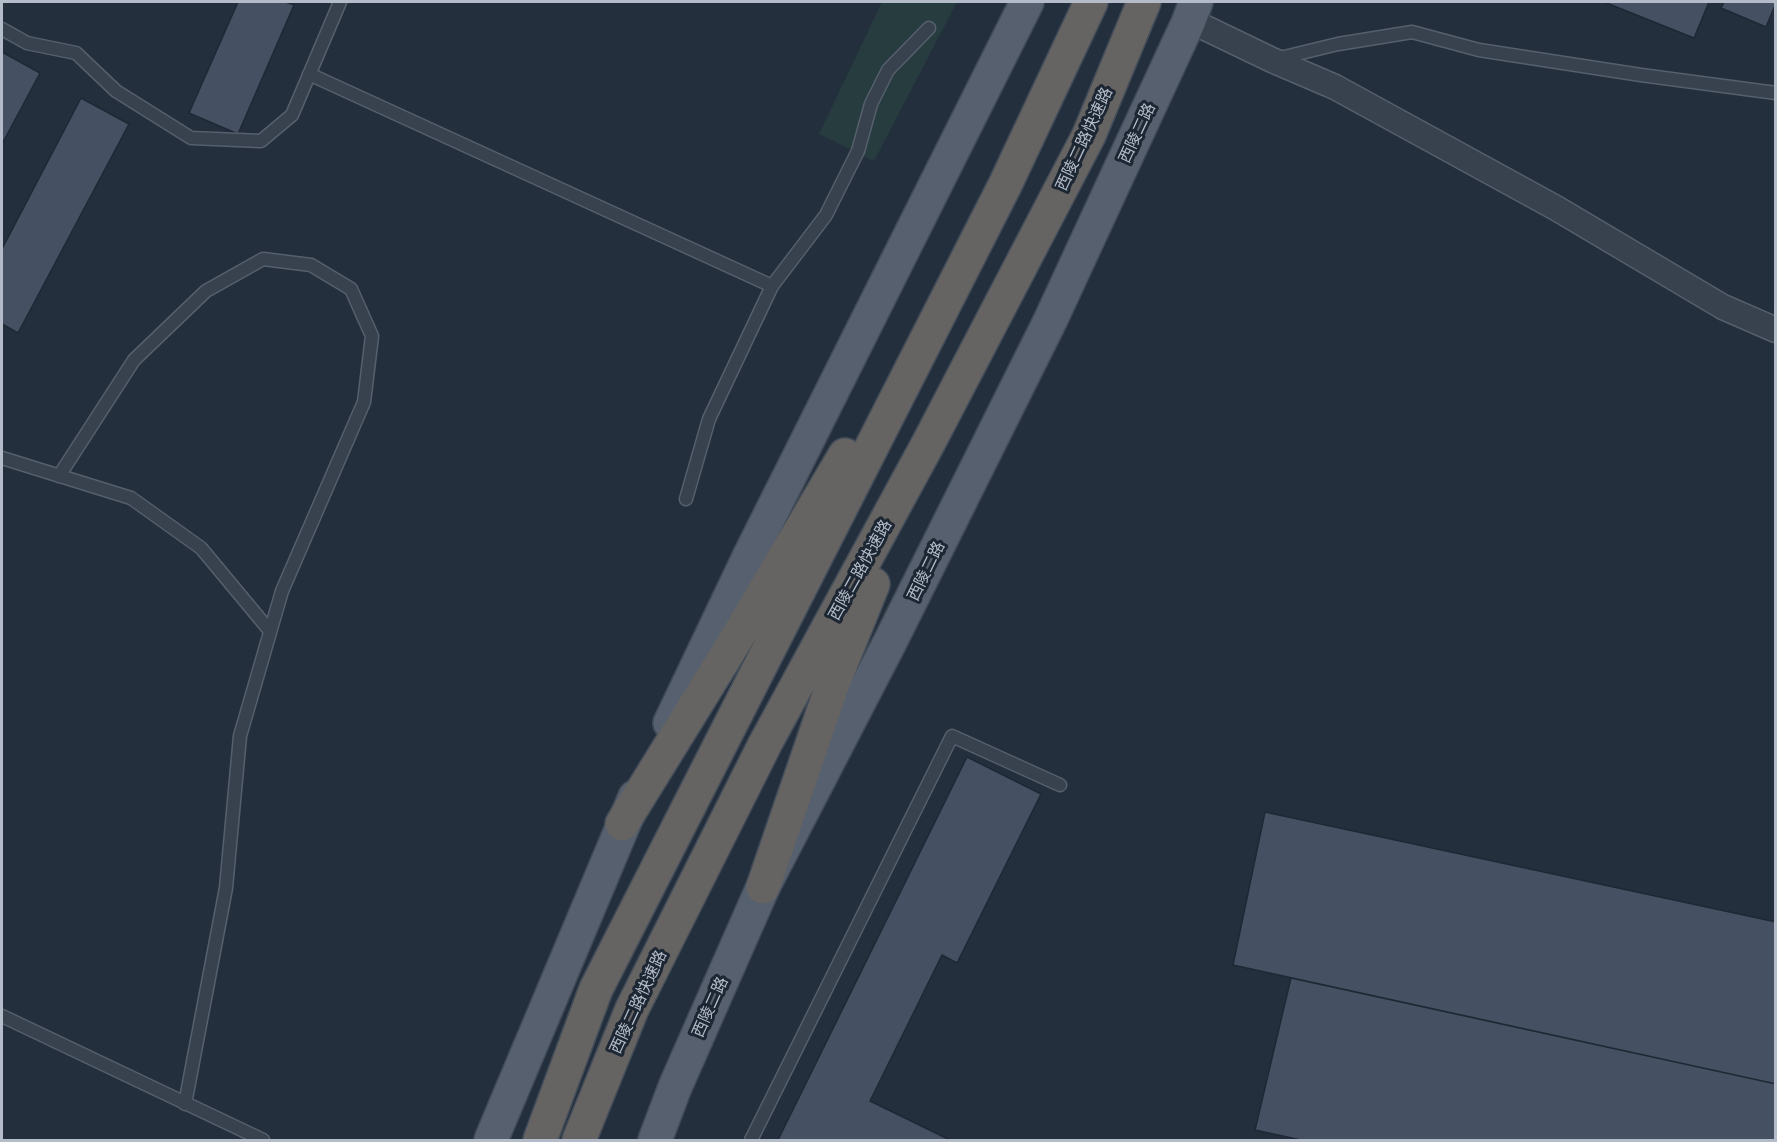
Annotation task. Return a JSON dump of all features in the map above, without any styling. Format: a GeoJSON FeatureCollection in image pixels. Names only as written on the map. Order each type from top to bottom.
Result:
{"type":"FeatureCollection","features":[{"type":"Feature","properties":{"kind":"highway"},"geometry":{"type":"LineString","coordinates":[[540,1140],[596,989],[1005,185],[1091,2]]}},
{"type":"Feature","properties":{"kind":"highway","name":"西陵二路快速路"},"geometry":{"type":"LineString","coordinates":[[579,1140],[632,1009],[765,744],[929,442],[1089,135],[1144,2]]}},
{"type":"Feature","properties":{"kind":"highway"},"geometry":{"type":"LineString","coordinates":[[622,824],[735,641],[1005,185]]}},
{"type":"Feature","properties":{"kind":"highway"},"geometry":{"type":"LineString","coordinates":[[763,886],[832,686],[929,442]]}},
{"type":"Feature","properties":{"kind":"main road"},"geometry":{"type":"LineString","coordinates":[[491,1140],[622,824],[750,555],[1027,2]]}},
{"type":"Feature","properties":{"kind":"main road","name":"西陵二路"},"geometry":{"type":"LineString","coordinates":[[655,1140],[675,1088],[763,886],[890,642],[1050,321],[1192,11]]}},
{"type":"Feature","properties":{"kind":"street"},"geometry":{"type":"LineString","coordinates":[[1192,11],[1272,60],[1335,87],[1556,208],[1722,307],[1776,330]]}},
{"type":"Feature","properties":{"kind":"lane"},"geometry":{"type":"LineString","coordinates":[[2,29],[27,43],[76,53],[116,91],[191,138],[261,141],[292,115],[340,2]]}},
{"type":"Feature","properties":{"kind":"lane"},"geometry":{"type":"LineString","coordinates":[[686,500],[709,419],[772,286],[826,215],[858,151],[872,104],[888,70],[929,28]]}},
{"type":"Feature","properties":{"kind":"lane"},"geometry":{"type":"LineString","coordinates":[[1272,60],[1338,44],[1412,32],[1479,50],[1776,93]]}},
{"type":"Feature","properties":{"kind":"lane"},"geometry":{"type":"LineString","coordinates":[[309,74],[772,286]]}},
{"type":"Feature","properties":{"kind":"lane"},"geometry":{"type":"LineString","coordinates":[[59,476],[134,360],[206,291],[263,259],[311,265],[351,289],[372,336],[364,402],[282,591],[240,736],[226,888],[185,1104]]}},
{"type":"Feature","properties":{"kind":"lane"},"geometry":{"type":"LineString","coordinates":[[2,458],[131,498],[201,548],[270,631]]}},
{"type":"Feature","properties":{"kind":"lane"},"geometry":{"type":"LineString","coordinates":[[751,1140],[952,736],[1060,785]]}},
{"type":"Feature","properties":{"kind":"lane"},"geometry":{"type":"LineString","coordinates":[[2,1016],[263,1140]]}},
{"type":"Feature","properties":{"kind":"green space"},"geometry":{"type":"Polygon","coordinates":[[[882,2],[957,2],[874,161],[819,134],[882,2]]]}},
{"type":"Feature","properties":{"kind":"building"},"geometry":{"type":"Polygon","coordinates":[[[238,2],[286,2],[294,5],[238,134],[189,113],[238,2]]]}},
{"type":"Feature","properties":{"kind":"building"},"geometry":{"type":"Polygon","coordinates":[[[1604,2],[1709,2],[1694,38],[1604,2]]]}},
{"type":"Feature","properties":{"kind":"building"},"geometry":{"type":"Polygon","coordinates":[[[1724,2],[1776,3],[1766,27],[1721,8],[1724,2]]]}},
{"type":"Feature","properties":{"kind":"building"},"geometry":{"type":"Polygon","coordinates":[[[2,52],[40,73],[2,144],[2,52]]]}},
{"type":"Feature","properties":{"kind":"building"},"geometry":{"type":"Polygon","coordinates":[[[81,98],[129,124],[18,333],[2,324],[2,249],[81,98]]]}},
{"type":"Feature","properties":{"kind":"building"},"geometry":{"type":"Polygon","coordinates":[[[967,757],[1041,794],[957,963],[942,955],[870,1101],[950,1140],[778,1140],[967,757]]]}},
{"type":"Feature","properties":{"kind":"building"},"geometry":{"type":"Polygon","coordinates":[[[1265,812],[1776,922],[1776,1084],[1233,965],[1265,812]]]}},
{"type":"Feature","properties":{"kind":"building"},"geometry":{"type":"Polygon","coordinates":[[[1291,978],[1776,1084],[1776,1140],[1301,1140],[1255,1130],[1291,978]]]}}]}
